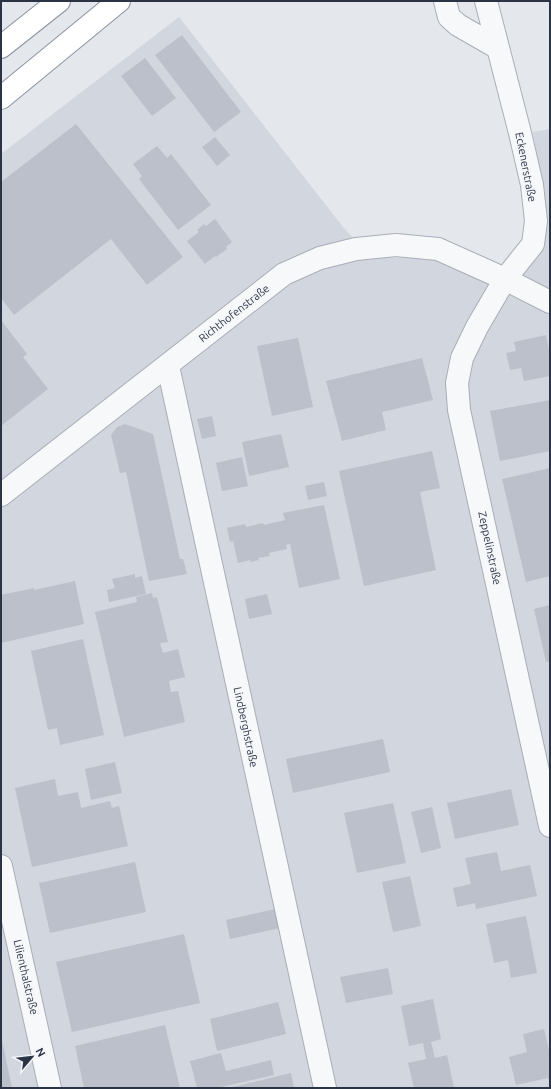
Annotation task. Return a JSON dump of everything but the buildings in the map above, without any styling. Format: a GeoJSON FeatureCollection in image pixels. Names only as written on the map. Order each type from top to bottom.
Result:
{"type":"FeatureCollection","features":[{"type":"Feature","properties":{"kind":"highway"},"geometry":{"type":"LineString","coordinates":[[1,47],[59,1]]}},
{"type":"Feature","properties":{"kind":"highway"},"geometry":{"type":"LineString","coordinates":[[1,98],[119,1]]}},
{"type":"Feature","properties":{"kind":"street"},"geometry":{"type":"LineString","coordinates":[[445,1],[449,17],[458,25],[498,48]]}},
{"type":"Feature","properties":{"kind":"street","name":"Eckenerstraße"},"geometry":{"type":"LineString","coordinates":[[486,1],[527,163],[532,185],[536,221],[533,244],[505,279]]}},
{"type":"Feature","properties":{"kind":"street","name":"Richthofenstraße"},"geometry":{"type":"LineString","coordinates":[[1,495],[284,274],[320,258],[356,249],[396,245],[438,249],[505,279],[550,302]]}},
{"type":"Feature","properties":{"kind":"street","name":"Zeppelinstraße"},"geometry":{"type":"LineString","coordinates":[[505,279],[477,327],[462,358],[457,383],[459,410],[550,826]]}},
{"type":"Feature","properties":{"kind":"street","name":"Lindberghstraße"},"geometry":{"type":"LineString","coordinates":[[168,366],[325,1088]]}},
{"type":"Feature","properties":{"kind":"street","name":"Lilienthalstraße"},"geometry":{"type":"LineString","coordinates":[[1,866],[50,1088]]}},
{"type":"Feature","properties":{"kind":"shaded area"},"geometry":{"type":"Polygon","coordinates":[[[179,17],[343,227],[371,257],[437,259],[506,291],[546,212],[533,132],[550,129],[550,1088],[1,1088],[1,154],[179,17]]]}}]}
